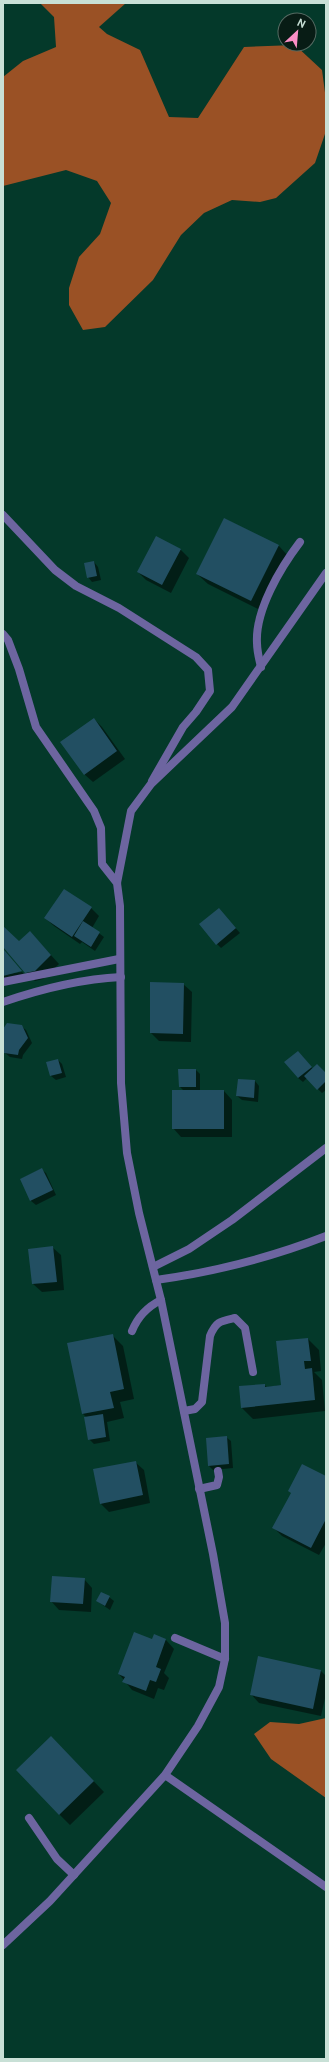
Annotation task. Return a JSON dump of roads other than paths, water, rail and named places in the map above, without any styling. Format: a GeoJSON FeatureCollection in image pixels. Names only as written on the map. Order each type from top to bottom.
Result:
{"type":"FeatureCollection","features":[{"type":"Feature","properties":{"kind":"street"},"geometry":{"type":"LineString","coordinates":[[3,515],[55,570],[76,586],[119,608],[171,640],[196,657],[208,670],[210,691],[196,712],[183,727],[151,784],[131,811],[117,883],[120,906],[119,959],[121,977],[121,1083],[127,1153],[139,1213],[161,1300],[184,1411],[224,1623],[225,1659],[219,1687],[198,1726],[165,1775],[50,1901],[3,1945]]}},
{"type":"Feature","properties":{"kind":"street"},"geometry":{"type":"LineString","coordinates":[[261,667],[256,643],[258,626],[270,592],[300,542]]}},
{"type":"Feature","properties":{"kind":"street"},"geometry":{"type":"LineString","coordinates":[[151,784],[232,707],[326,573]]}},
{"type":"Feature","properties":{"kind":"street"},"geometry":{"type":"LineString","coordinates":[[3,634],[8,640],[19,669],[36,727],[94,811],[101,828],[102,864],[117,883]]}},
{"type":"Feature","properties":{"kind":"street"},"geometry":{"type":"LineString","coordinates":[[3,982],[119,959]]}},
{"type":"Feature","properties":{"kind":"street"},"geometry":{"type":"LineString","coordinates":[[3,1002],[37,990],[105,978],[121,977]]}},
{"type":"Feature","properties":{"kind":"street"},"geometry":{"type":"LineString","coordinates":[[153,1267],[189,1249],[232,1220],[292,1172],[326,1148]]}},
{"type":"Feature","properties":{"kind":"street"},"geometry":{"type":"LineString","coordinates":[[156,1280],[221,1269],[326,1236]]}},
{"type":"Feature","properties":{"kind":"street"},"geometry":{"type":"LineString","coordinates":[[132,1331],[135,1323],[148,1307],[161,1300]]}},
{"type":"Feature","properties":{"kind":"street"},"geometry":{"type":"LineString","coordinates":[[184,1411],[196,1409],[202,1402],[210,1336],[214,1326],[221,1320],[235,1318],[245,1328],[253,1372]]}},
{"type":"Feature","properties":{"kind":"street"},"geometry":{"type":"LineString","coordinates":[[199,1489],[217,1485],[219,1477],[218,1471]]}},
{"type":"Feature","properties":{"kind":"street"},"geometry":{"type":"LineString","coordinates":[[175,1638],[225,1659]]}},
{"type":"Feature","properties":{"kind":"street"},"geometry":{"type":"LineString","coordinates":[[165,1775],[326,1887]]}},
{"type":"Feature","properties":{"kind":"street"},"geometry":{"type":"LineString","coordinates":[[29,1818],[58,1859],[74,1875]]}}]}
